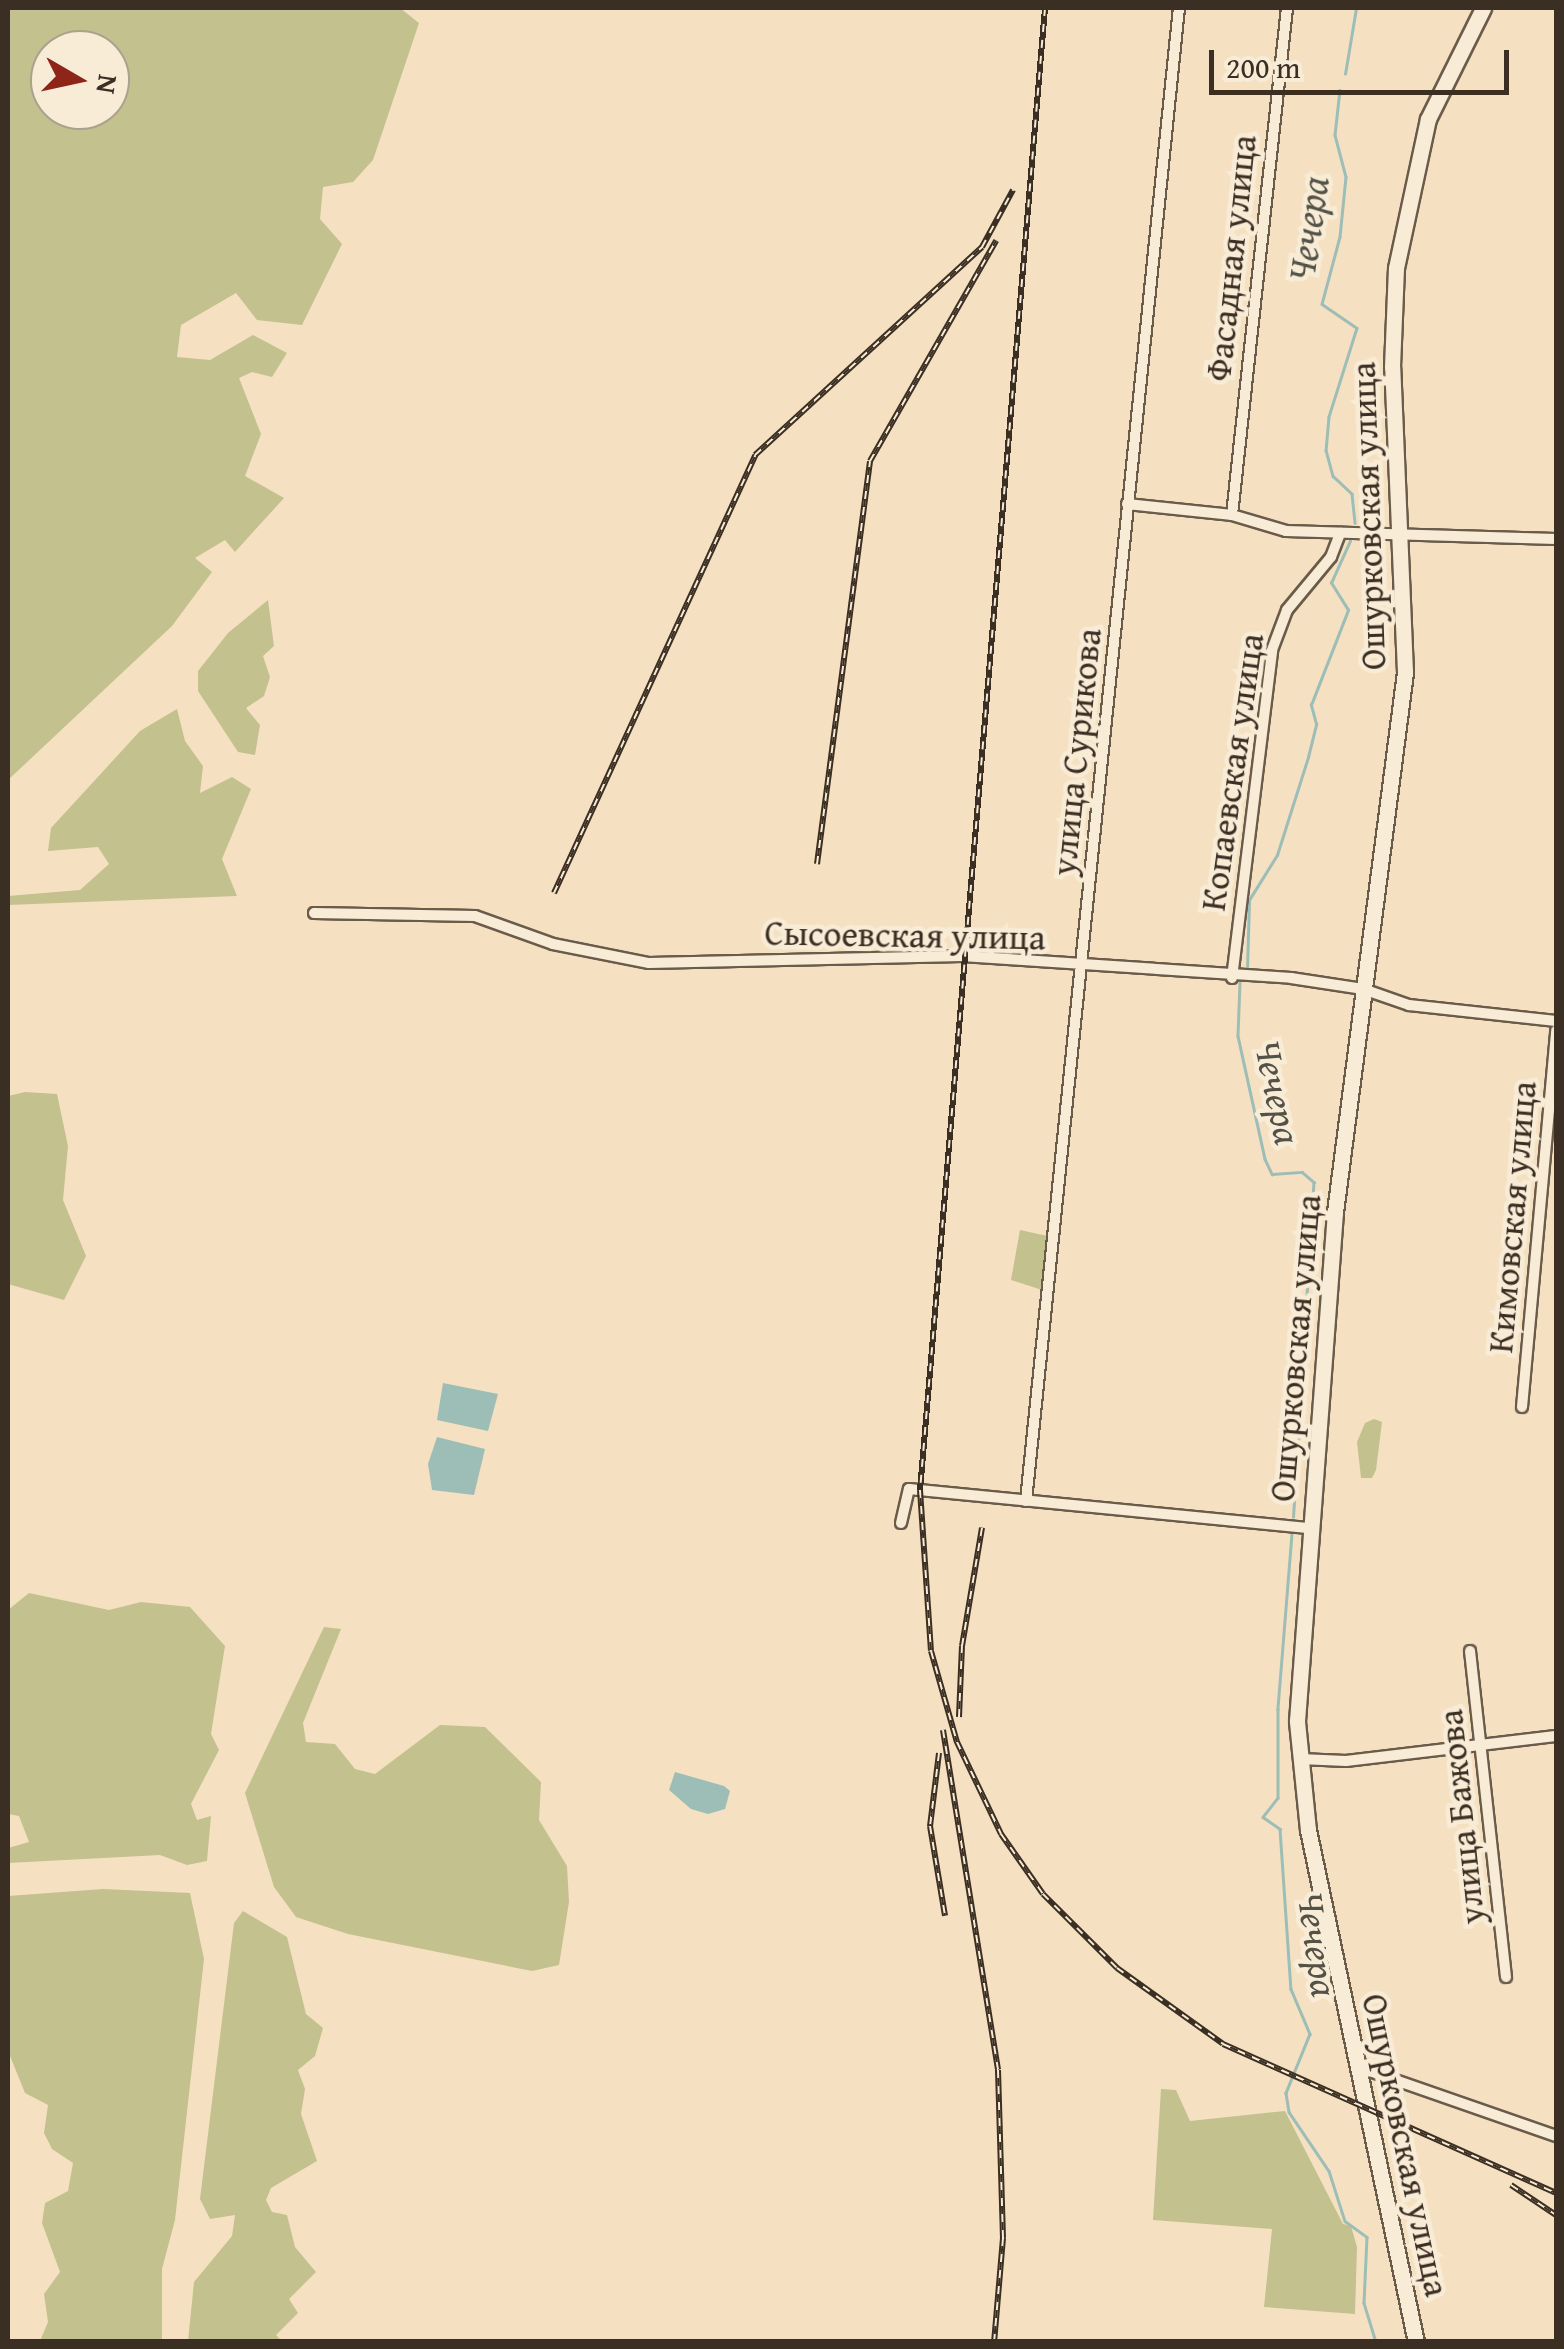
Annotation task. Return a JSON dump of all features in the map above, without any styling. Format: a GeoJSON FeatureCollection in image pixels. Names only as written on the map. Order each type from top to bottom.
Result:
{"type":"FeatureCollection","features":[{"type":"Feature","properties":{"kind":"street","name":"улица Сурикова"},"geometry":{"type":"LineString","coordinates":[[1026,1501],[1179,8]]}},
{"type":"Feature","properties":{"kind":"street","name":"Фасадная улица"},"geometry":{"type":"LineString","coordinates":[[1232,515],[1287,8]]}},
{"type":"Feature","properties":{"kind":"street","name":"Ошурковская улица"},"geometry":{"type":"LineString","coordinates":[[1416,2342],[1358,2067],[1300,1760],[1298,1686],[1335,1212],[1405,672],[1392,368],[1396,268],[1428,119],[1483,8]]}},
{"type":"Feature","properties":{"kind":"street"},"geometry":{"type":"LineString","coordinates":[[1128,504],[1232,515],[1286,530],[1556,539]]}},
{"type":"Feature","properties":{"kind":"street","name":"Копаевская улица"},"geometry":{"type":"LineString","coordinates":[[1232,978],[1272,650],[1287,610],[1331,557],[1340,533]]}},
{"type":"Feature","properties":{"kind":"street","name":"Сысоевская улица"},"geometry":{"type":"LineString","coordinates":[[314,913],[475,916],[553,944],[649,963],[935,955],[1362,989],[1409,1004],[1556,1021]]}},
{"type":"Feature","properties":{"kind":"street","name":"Кимовская улица"},"geometry":{"type":"LineString","coordinates":[[1522,1407],[1556,1031]]}},
{"type":"Feature","properties":{"kind":"street"},"geometry":{"type":"LineString","coordinates":[[901,1523],[910,1489],[1310,1528]]}},
{"type":"Feature","properties":{"kind":"street","name":"улица Бажова"},"geometry":{"type":"LineString","coordinates":[[1470,1651],[1506,1977]]}},
{"type":"Feature","properties":{"kind":"street"},"geometry":{"type":"LineString","coordinates":[[1300,1760],[1346,1762],[1556,1736]]}},
{"type":"Feature","properties":{"kind":"street"},"geometry":{"type":"LineString","coordinates":[[1358,2067],[1556,2136]]}},
{"type":"Feature","properties":{"kind":"shaded area"},"geometry":{"type":"Polygon","coordinates":[[[8,8],[400,8],[419,23],[373,160],[353,182],[323,187],[320,219],[342,244],[302,325],[257,320],[236,293],[181,325],[177,357],[210,360],[253,335],[287,353],[272,377],[252,372],[239,378],[261,434],[245,476],[284,498],[235,552],[225,540],[195,558],[212,572],[172,626],[8,780],[8,8]]]}},
{"type":"Feature","properties":{"kind":"shaded area"},"geometry":{"type":"Polygon","coordinates":[[[268,600],[274,646],[263,656],[270,677],[264,696],[246,708],[260,725],[255,755],[238,752],[198,691],[198,671],[228,633],[268,600]]]}},
{"type":"Feature","properties":{"kind":"shaded area"},"geometry":{"type":"Polygon","coordinates":[[[177,709],[185,741],[203,766],[200,793],[232,777],[251,789],[222,859],[237,896],[8,905],[8,896],[80,890],[109,864],[98,847],[48,851],[51,828],[140,731],[177,709]]]}},
{"type":"Feature","properties":{"kind":"shaded area"},"geometry":{"type":"Polygon","coordinates":[[[25,1092],[57,1094],[68,1146],[63,1200],[86,1256],[64,1300],[8,1284],[8,1096],[25,1092]]]}},
{"type":"Feature","properties":{"kind":"shaded area"},"geometry":{"type":"Polygon","coordinates":[[[1020,1230],[1052,1237],[1042,1290],[1011,1280],[1020,1230]]]}},
{"type":"Feature","properties":{"kind":"shaded area"},"geometry":{"type":"Polygon","coordinates":[[[1374,1419],[1382,1422],[1376,1470],[1372,1478],[1361,1478],[1357,1442],[1365,1423],[1374,1419]]]}},
{"type":"Feature","properties":{"kind":"shaded area"},"geometry":{"type":"Polygon","coordinates":[[[29,1593],[109,1610],[141,1602],[190,1607],[225,1646],[211,1734],[219,1750],[191,1804],[197,1820],[211,1816],[207,1861],[187,1865],[160,1855],[8,1863],[8,1848],[29,1842],[19,1816],[8,1814],[8,1610],[29,1593]]]}},
{"type":"Feature","properties":{"kind":"shaded area"},"geometry":{"type":"Polygon","coordinates":[[[324,1627],[341,1629],[303,1723],[306,1742],[335,1744],[355,1769],[375,1774],[440,1725],[485,1727],[541,1782],[539,1820],[567,1866],[569,1902],[559,1965],[532,1971],[348,1934],[296,1917],[274,1887],[245,1793],[324,1627]]]}},
{"type":"Feature","properties":{"kind":"shaded area"},"geometry":{"type":"Polygon","coordinates":[[[103,1889],[190,1893],[204,1959],[175,2220],[162,2269],[162,2341],[40,2341],[48,2322],[44,2294],[60,2272],[42,2223],[45,2203],[68,2191],[73,2163],[52,2149],[44,2133],[48,2105],[25,2093],[8,2051],[8,1896],[103,1889]]]}},
{"type":"Feature","properties":{"kind":"shaded area"},"geometry":{"type":"Polygon","coordinates":[[[243,1911],[287,1937],[306,2014],[323,2028],[315,2056],[298,2070],[305,2089],[301,2114],[317,2161],[271,2188],[266,2200],[272,2212],[287,2215],[295,2247],[316,2272],[289,2299],[298,2313],[276,2335],[282,2341],[188,2341],[194,2282],[232,2236],[235,2215],[210,2219],[200,2199],[234,1923],[243,1911]]]}},
{"type":"Feature","properties":{"kind":"shaded area"},"geometry":{"type":"Polygon","coordinates":[[[1161,2089],[1176,2090],[1190,2121],[1285,2111],[1343,2224],[1351,2226],[1357,2247],[1355,2314],[1264,2307],[1272,2229],[1153,2220],[1161,2089]]]}},
{"type":"Feature","properties":{"kind":"water"},"geometry":{"type":"Polygon","coordinates":[[[443,1383],[498,1394],[488,1431],[437,1420],[443,1383]]]}},
{"type":"Feature","properties":{"kind":"water"},"geometry":{"type":"Polygon","coordinates":[[[437,1437],[485,1449],[474,1495],[432,1490],[428,1464],[437,1437]]]}},
{"type":"Feature","properties":{"kind":"water"},"geometry":{"type":"Polygon","coordinates":[[[675,1772],[724,1786],[730,1791],[725,1809],[708,1814],[691,1809],[669,1790],[675,1772]]]}},
{"type":"Feature","properties":{"kind":"waterway","name":"Чечера"},"geometry":{"type":"LineString","coordinates":[[1345,74],[1356,8]]}},
{"type":"Feature","properties":{"kind":"waterway","name":"Чечера"},"geometry":{"type":"LineString","coordinates":[[1340,90],[1335,135],[1346,177],[1340,237],[1322,304],[1357,328],[1329,417],[1326,450],[1333,476],[1352,494],[1355,523]]}},
{"type":"Feature","properties":{"kind":"waterway","name":"Чечера"},"geometry":{"type":"LineString","coordinates":[[1247,969],[1249,900],[1277,855],[1308,757],[1316,724],[1311,705],[1348,610],[1331,583],[1350,541]]}},
{"type":"Feature","properties":{"kind":"waterway","name":"Чечера"},"geometry":{"type":"LineString","coordinates":[[1240,983],[1238,1036],[1265,1159],[1272,1174],[1302,1172],[1314,1182],[1300,1412]]}},
{"type":"Feature","properties":{"kind":"waterway","name":"Чечера"},"geometry":{"type":"LineString","coordinates":[[1293,1517],[1299,1426]]}},
{"type":"Feature","properties":{"kind":"waterway","name":"Чечера"},"geometry":{"type":"LineString","coordinates":[[1292,1534],[1278,1709],[1278,1798],[1263,1817],[1280,1829],[1291,1989],[1310,2034],[1286,2093],[1289,2112],[1329,2171],[1345,2221],[1367,2237],[1364,2303],[1376,2342]]}},
{"type":"Feature","properties":{"kind":"railway"},"geometry":{"type":"LineString","coordinates":[[1045,8],[920,1490],[931,1651],[957,1742],[1001,1834],[1043,1894],[1117,1968],[1223,2044],[1556,2193]]}},
{"type":"Feature","properties":{"kind":"railway"},"geometry":{"type":"LineString","coordinates":[[554,893],[755,455],[982,247],[1013,190]]}},
{"type":"Feature","properties":{"kind":"railway"},"geometry":{"type":"LineString","coordinates":[[817,864],[870,461],[996,241]]}},
{"type":"Feature","properties":{"kind":"railway"},"geometry":{"type":"LineString","coordinates":[[959,1717],[962,1646],[982,1528]]}},
{"type":"Feature","properties":{"kind":"railway"},"geometry":{"type":"LineString","coordinates":[[943,1730],[998,2070],[1003,2238],[994,2342]]}},
{"type":"Feature","properties":{"kind":"railway"},"geometry":{"type":"LineString","coordinates":[[939,1753],[930,1826],[945,1916]]}},
{"type":"Feature","properties":{"kind":"railway"},"geometry":{"type":"LineString","coordinates":[[1511,2185],[1556,2215]]}}]}
